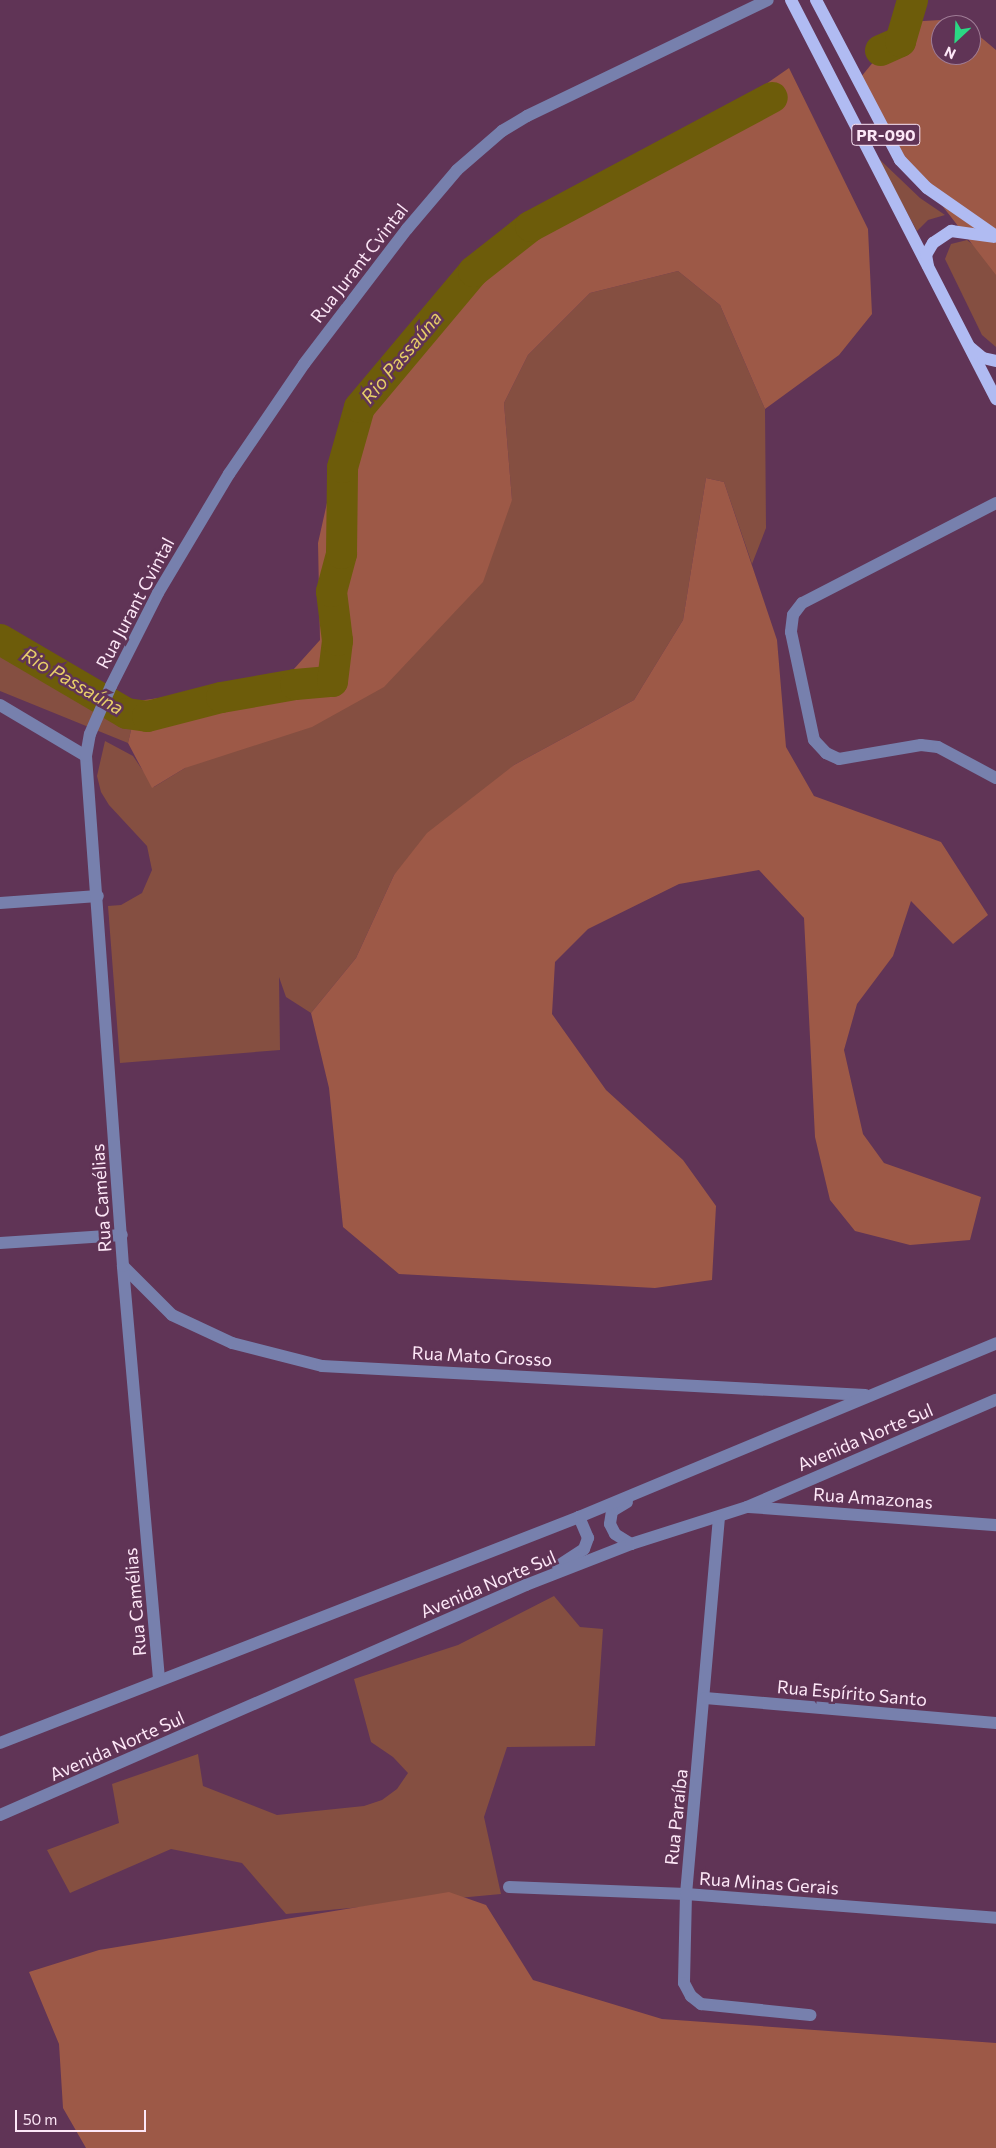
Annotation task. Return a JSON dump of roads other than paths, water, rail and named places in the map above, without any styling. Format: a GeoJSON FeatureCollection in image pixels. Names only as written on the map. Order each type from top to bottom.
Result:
{"type":"FeatureCollection","features":[{"type":"Feature","properties":{"kind":"main road","name":"PR-090"},"geometry":{"type":"LineString","coordinates":[[791,0],[996,399]]}},
{"type":"Feature","properties":{"kind":"main road","name":"PR-090"},"geometry":{"type":"LineString","coordinates":[[816,0],[900,160],[927,188],[996,237]]}},
{"type":"Feature","properties":{"kind":"main road"},"geometry":{"type":"LineString","coordinates":[[928,267],[926,255],[933,243],[951,231],[996,237]]}},
{"type":"Feature","properties":{"kind":"main road"},"geometry":{"type":"LineString","coordinates":[[969,346],[984,358],[996,361]]}},
{"type":"Feature","properties":{"kind":"street","name":"Rua Jurant Cvintal"},"geometry":{"type":"LineString","coordinates":[[97,716],[158,593],[255,434],[402,236],[457,170],[502,131],[528,116],[768,0]]}},
{"type":"Feature","properties":{"kind":"street"},"geometry":{"type":"LineString","coordinates":[[996,503],[802,603],[793,615],[791,632],[814,740],[826,753],[839,759],[921,745],[938,747],[996,778]]}},
{"type":"Feature","properties":{"kind":"street"},"geometry":{"type":"LineString","coordinates":[[0,706],[86,756]]}},
{"type":"Feature","properties":{"kind":"street","name":"Rua Camélias"},"geometry":{"type":"LineString","coordinates":[[97,716],[86,756],[98,896],[123,1266],[159,1679]]}},
{"type":"Feature","properties":{"kind":"street"},"geometry":{"type":"LineString","coordinates":[[0,903],[98,896]]}},
{"type":"Feature","properties":{"kind":"street"},"geometry":{"type":"LineString","coordinates":[[0,1243],[122,1235]]}},
{"type":"Feature","properties":{"kind":"street","name":"Rua Mato Grosso"},"geometry":{"type":"LineString","coordinates":[[123,1266],[172,1315],[232,1343],[322,1366],[868,1395]]}},
{"type":"Feature","properties":{"kind":"street","name":"Avenida Norte Sul"},"geometry":{"type":"LineString","coordinates":[[0,1743],[159,1679],[579,1517],[996,1342]]}},
{"type":"Feature","properties":{"kind":"street","name":"Avenida Norte Sul"},"geometry":{"type":"LineString","coordinates":[[0,1815],[526,1585],[631,1544],[747,1507],[996,1400]]}},
{"type":"Feature","properties":{"kind":"street"},"geometry":{"type":"LineString","coordinates":[[631,1544],[615,1534],[610,1524],[612,1512],[656,1484]]}},
{"type":"Feature","properties":{"kind":"street","name":"Rua Amazonas"},"geometry":{"type":"LineString","coordinates":[[747,1507],[996,1525]]}},
{"type":"Feature","properties":{"kind":"street"},"geometry":{"type":"LineString","coordinates":[[526,1585],[584,1549],[588,1538],[579,1517]]}},
{"type":"Feature","properties":{"kind":"street","name":"Rua Paraíba"},"geometry":{"type":"LineString","coordinates":[[719,1517],[706,1698],[686,1894],[684,1983],[691,1996],[701,2004],[810,2015]]}},
{"type":"Feature","properties":{"kind":"street","name":"Rua Espírito Santo"},"geometry":{"type":"LineString","coordinates":[[706,1698],[996,1724]]}},
{"type":"Feature","properties":{"kind":"street","name":"Rua Minas Gerais"},"geometry":{"type":"LineString","coordinates":[[509,1887],[686,1894],[996,1918]]}},
{"type":"Feature","properties":{"kind":"waterway","name":"Rio Passaúna"},"geometry":{"type":"LineString","coordinates":[[880,50],[900,41],[912,0]]}},
{"type":"Feature","properties":{"kind":"waterway","name":"Rio Passaúna"},"geometry":{"type":"LineString","coordinates":[[0,639],[126,713],[147,716],[221,697],[295,684],[332,681],[337,640],[331,591],[341,553],[342,467],[359,407],[473,271],[530,226],[772,97]]}}]}
